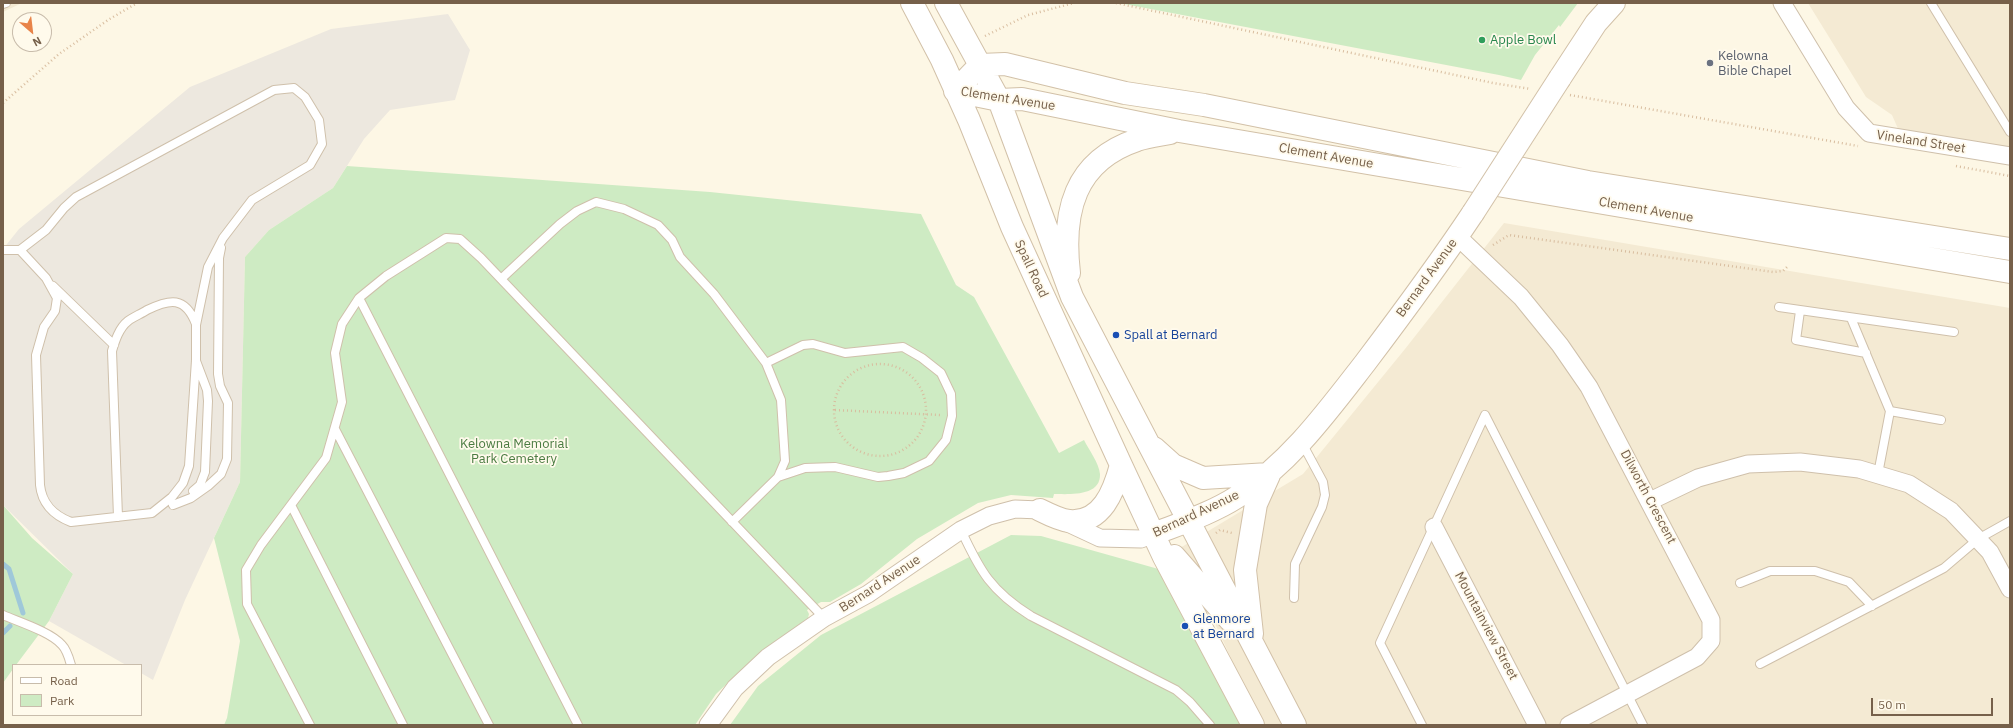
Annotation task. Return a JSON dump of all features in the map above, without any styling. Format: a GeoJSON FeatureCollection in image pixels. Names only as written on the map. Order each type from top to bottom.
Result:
{"type":"FeatureCollection","features":[{"type":"Feature","properties":{"kind":"main road","name":"Spall Road"},"geometry":{"type":"LineString","coordinates":[[912,3],[942,60],[969,120],[1012,227],[1154,534]]}},
{"type":"Feature","properties":{"kind":"main road","name":"Spall Road"},"geometry":{"type":"LineString","coordinates":[[946,3],[999,100],[1072,297],[1254,647]]}},
{"type":"Feature","properties":{"kind":"main road","name":"Bernard Avenue"},"geometry":{"type":"LineString","coordinates":[[1154,534],[1237,497],[1269,474],[1302,443],[1387,334],[1457,236],[1596,23],[1614,3]]}},
{"type":"Feature","properties":{"kind":"main road","name":"Clement Avenue"},"geometry":{"type":"LineString","coordinates":[[955,91],[980,65],[1005,64],[1125,93],[1204,105],[1588,182],[2010,250]]}},
{"type":"Feature","properties":{"kind":"main road","name":"Clement Avenue"},"geometry":{"type":"LineString","coordinates":[[955,91],[999,100],[1022,99],[1179,131],[2010,272]]}},
{"type":"Feature","properties":{"kind":"main road"},"geometry":{"type":"LineString","coordinates":[[1072,297],[1068,260],[1069,213],[1072,200],[1086,173],[1110,152],[1137,140],[1179,131]]}},
{"type":"Feature","properties":{"kind":"main road"},"geometry":{"type":"LineString","coordinates":[[1146,440],[1173,465],[1203,478],[1269,474],[1256,504],[1245,570],[1254,647]]}},
{"type":"Feature","properties":{"kind":"main road"},"geometry":{"type":"LineString","coordinates":[[1040,510],[1068,521],[1087,520],[1104,506],[1114,489],[1121,465]]}},
{"type":"Feature","properties":{"kind":"main road"},"geometry":{"type":"LineString","coordinates":[[1154,534],[1254,647],[1295,725]]}},
{"type":"Feature","properties":{"kind":"main road"},"geometry":{"type":"LineString","coordinates":[[1154,534],[1164,557],[1253,725]]}},
{"type":"Feature","properties":{"kind":"street","name":"Vineland Street"},"geometry":{"type":"LineString","coordinates":[[1782,3],[1846,108],[1869,133],[2010,156]]}},
{"type":"Feature","properties":{"kind":"street","name":"Dilworth Crescent"},"geometry":{"type":"LineString","coordinates":[[1457,236],[1521,297],[1560,345],[1589,387],[1711,620],[1712,641],[1697,657],[1569,725]]}},
{"type":"Feature","properties":{"kind":"street"},"geometry":{"type":"LineString","coordinates":[[1650,501],[1698,478],[1748,464],[1800,462],[1859,469],[1910,484],[1951,511],[1990,552],[2010,589]]}},
{"type":"Feature","properties":{"kind":"street","name":"Bernard Avenue"},"geometry":{"type":"LineString","coordinates":[[708,725],[736,688],[768,656],[824,618],[868,594],[961,530],[989,516],[1015,509],[1040,510],[1100,538],[1142,539],[1154,534]]}},
{"type":"Feature","properties":{"kind":"street","name":"Mountainview Street"},"geometry":{"type":"LineString","coordinates":[[1434,527],[1537,725]]}},
{"type":"Feature","properties":{"kind":"lane"},"geometry":{"type":"LineString","coordinates":[[1931,3],[2010,132]]}},
{"type":"Feature","properties":{"kind":"lane"},"geometry":{"type":"LineString","coordinates":[[3,250],[20,250],[46,230],[64,208],[76,197],[274,90],[294,88],[305,97],[319,120],[322,144],[310,165],[252,200],[223,238],[208,267],[196,325],[196,360],[188,466],[183,483],[172,497],[152,513]]}},
{"type":"Feature","properties":{"kind":"lane"},"geometry":{"type":"LineString","coordinates":[[501,279],[560,224],[577,211],[596,202],[624,209],[658,225],[672,240],[680,257],[714,294],[766,363],[781,400],[784,460],[778,477]]}},
{"type":"Feature","properties":{"kind":"lane"},"geometry":{"type":"LineString","coordinates":[[46,278],[57,298],[55,312],[44,327],[36,355],[41,496],[46,505],[60,518],[71,522],[152,513],[191,498],[208,486],[222,474],[227,459],[228,403],[220,386],[218,369],[219,258],[223,238]]}},
{"type":"Feature","properties":{"kind":"lane"},"geometry":{"type":"LineString","coordinates":[[310,725],[247,604],[246,570],[261,545],[326,458],[342,402],[335,353],[342,324],[358,298],[386,276],[446,238],[460,239],[501,279],[824,618]]}},
{"type":"Feature","properties":{"kind":"lane"},"geometry":{"type":"LineString","coordinates":[[20,250],[114,346]]}},
{"type":"Feature","properties":{"kind":"lane"},"geometry":{"type":"LineString","coordinates":[[358,298],[578,725]]}},
{"type":"Feature","properties":{"kind":"lane"},"geometry":{"type":"LineString","coordinates":[[118,517],[112,351],[117,336],[128,321],[163,302],[174,301],[184,305],[192,313],[196,325]]}},
{"type":"Feature","properties":{"kind":"lane"},"geometry":{"type":"LineString","coordinates":[[1779,307],[1954,332]]}},
{"type":"Feature","properties":{"kind":"lane"},"geometry":{"type":"LineString","coordinates":[[1800,311],[1796,340],[1866,353]]}},
{"type":"Feature","properties":{"kind":"lane"},"geometry":{"type":"LineString","coordinates":[[1852,318],[1890,411],[1878,474]]}},
{"type":"Feature","properties":{"kind":"lane"},"geometry":{"type":"LineString","coordinates":[[732,522],[778,477],[805,468],[835,467],[878,477],[904,473],[923,464],[929,461],[946,440],[952,416],[951,394],[941,373],[922,358],[903,347],[845,353],[813,344],[803,345],[766,363]]}},
{"type":"Feature","properties":{"kind":"lane"},"geometry":{"type":"LineString","coordinates":[[173,506],[200,485],[205,472],[208,401],[196,360]]}},
{"type":"Feature","properties":{"kind":"lane"},"geometry":{"type":"LineString","coordinates":[[1890,411],[1941,420]]}},
{"type":"Feature","properties":{"kind":"lane"},"geometry":{"type":"LineString","coordinates":[[1422,725],[1380,642],[1485,415],[1643,725]]}},
{"type":"Feature","properties":{"kind":"lane"},"geometry":{"type":"LineString","coordinates":[[335,429],[488,725]]}},
{"type":"Feature","properties":{"kind":"lane"},"geometry":{"type":"LineString","coordinates":[[1294,598],[1295,564],[1322,507],[1325,495],[1324,482],[1302,443]]}},
{"type":"Feature","properties":{"kind":"lane"},"geometry":{"type":"LineString","coordinates":[[290,505],[403,725]]}},
{"type":"Feature","properties":{"kind":"lane"},"geometry":{"type":"LineString","coordinates":[[1760,664],[1944,568],[1978,539],[2010,521]]}},
{"type":"Feature","properties":{"kind":"lane"},"geometry":{"type":"LineString","coordinates":[[961,530],[976,563],[986,578],[996,590],[1017,608],[1176,690],[1190,702],[1210,725]]}},
{"type":"Feature","properties":{"kind":"lane"},"geometry":{"type":"LineString","coordinates":[[1740,583],[1770,571],[1815,571],[1849,582],[1872,606]]}},
{"type":"Feature","properties":{"kind":"lane"},"geometry":{"type":"LineString","coordinates":[[3,615],[52,637],[62,645],[69,656],[71,664]]}},
{"type":"Feature","properties":{"kind":"path"},"geometry":{"type":"LineString","coordinates":[[3,103],[59,54],[108,20],[137,3]]}},
{"type":"Feature","properties":{"kind":"path"},"geometry":{"type":"LineString","coordinates":[[1493,245],[1509,235],[1773,272],[1783,271],[1789,265]]}},
{"type":"Feature","properties":{"kind":"path"},"geometry":{"type":"LineString","coordinates":[[874,365],[890,365],[904,370],[915,380],[923,393],[926,414],[925,423],[918,436],[907,447],[894,454],[879,456],[864,453],[851,446],[841,434],[835,420],[835,410],[839,390],[848,378],[860,369],[874,365]]}},
{"type":"Feature","properties":{"kind":"path"},"geometry":{"type":"LineString","coordinates":[[835,410],[926,414]]}},
{"type":"Feature","properties":{"kind":"path"},"geometry":{"type":"LineString","coordinates":[[1215,533],[1220,530],[1238,534]]}},
{"type":"Feature","properties":{"kind":"shaded area"},"geometry":{"type":"Polygon","coordinates":[[[3,3],[22,3],[3,12],[3,3]]]}},
{"type":"Feature","properties":{"kind":"shaded area"},"geometry":{"type":"Polygon","coordinates":[[[1808,3],[2010,3],[2010,156],[1903,140],[1892,115],[1866,97],[1808,3]]]}},
{"type":"Feature","properties":{"kind":"shaded area"},"geometry":{"type":"Polygon","coordinates":[[[448,14],[470,50],[455,100],[390,110],[364,139],[333,188],[269,230],[245,257],[240,482],[185,600],[153,680],[142,674],[142,664],[124,664],[49,621],[73,574],[3,505],[3,249],[19,229],[190,87],[331,29],[448,14]]]}},
{"type":"Feature","properties":{"kind":"shaded area"},"geometry":{"type":"Polygon","coordinates":[[[1504,223],[2010,308],[2010,725],[1262,725],[1180,548],[1303,474],[1405,349],[1504,223]]]}},
{"type":"Feature","properties":{"kind":"green space"},"geometry":{"type":"Polygon","coordinates":[[[1119,3],[1578,3],[1560,27],[1559,25],[1535,55],[1521,80],[1119,3]]]}},
{"type":"Feature","properties":{"kind":"green space","name":"Kelowna Memorial Park Cemetery"},"geometry":{"type":"Polygon","coordinates":[[[347,166],[710,192],[921,214],[956,285],[974,297],[1059,453],[1084,440],[1098,465],[1100,474],[1099,481],[1095,487],[1083,493],[1054,494],[1053,498],[1011,495],[978,503],[917,539],[861,584],[830,602],[821,602],[807,610],[809,614],[808,618],[756,656],[716,694],[695,725],[224,725],[227,718],[240,641],[214,538],[240,482],[245,257],[269,230],[333,188],[347,166]]]}},
{"type":"Feature","properties":{"kind":"green space"},"geometry":{"type":"Polygon","coordinates":[[[3,505],[32,538],[73,574],[49,621],[17,664],[12,664],[12,670],[3,683],[3,505]]]}},
{"type":"Feature","properties":{"kind":"green space"},"geometry":{"type":"Polygon","coordinates":[[[1011,535],[1041,536],[1162,570],[1244,725],[730,725],[758,686],[821,635],[1011,535]]]}},
{"type":"Feature","properties":{"kind":"waterway"},"geometry":{"type":"LineString","coordinates":[[3,564],[9,569],[23,613]]}},
{"type":"Feature","properties":{"kind":"waterway"},"geometry":{"type":"LineString","coordinates":[[3,633],[10,626]]}},
{"type":"Feature","properties":{"kind":"place","name":"Apple Bowl"},"geometry":{"type":"Point","coordinates":[1482,40]}},
{"type":"Feature","properties":{"kind":"place","name":"Kelowna Bible Chapel"},"geometry":{"type":"Point","coordinates":[1710,63]}},
{"type":"Feature","properties":{"kind":"place","name":"Spall at Bernard"},"geometry":{"type":"Point","coordinates":[1116,335]}},
{"type":"Feature","properties":{"kind":"place","name":"Glenmore at Bernard"},"geometry":{"type":"Point","coordinates":[1185,626]}}]}
